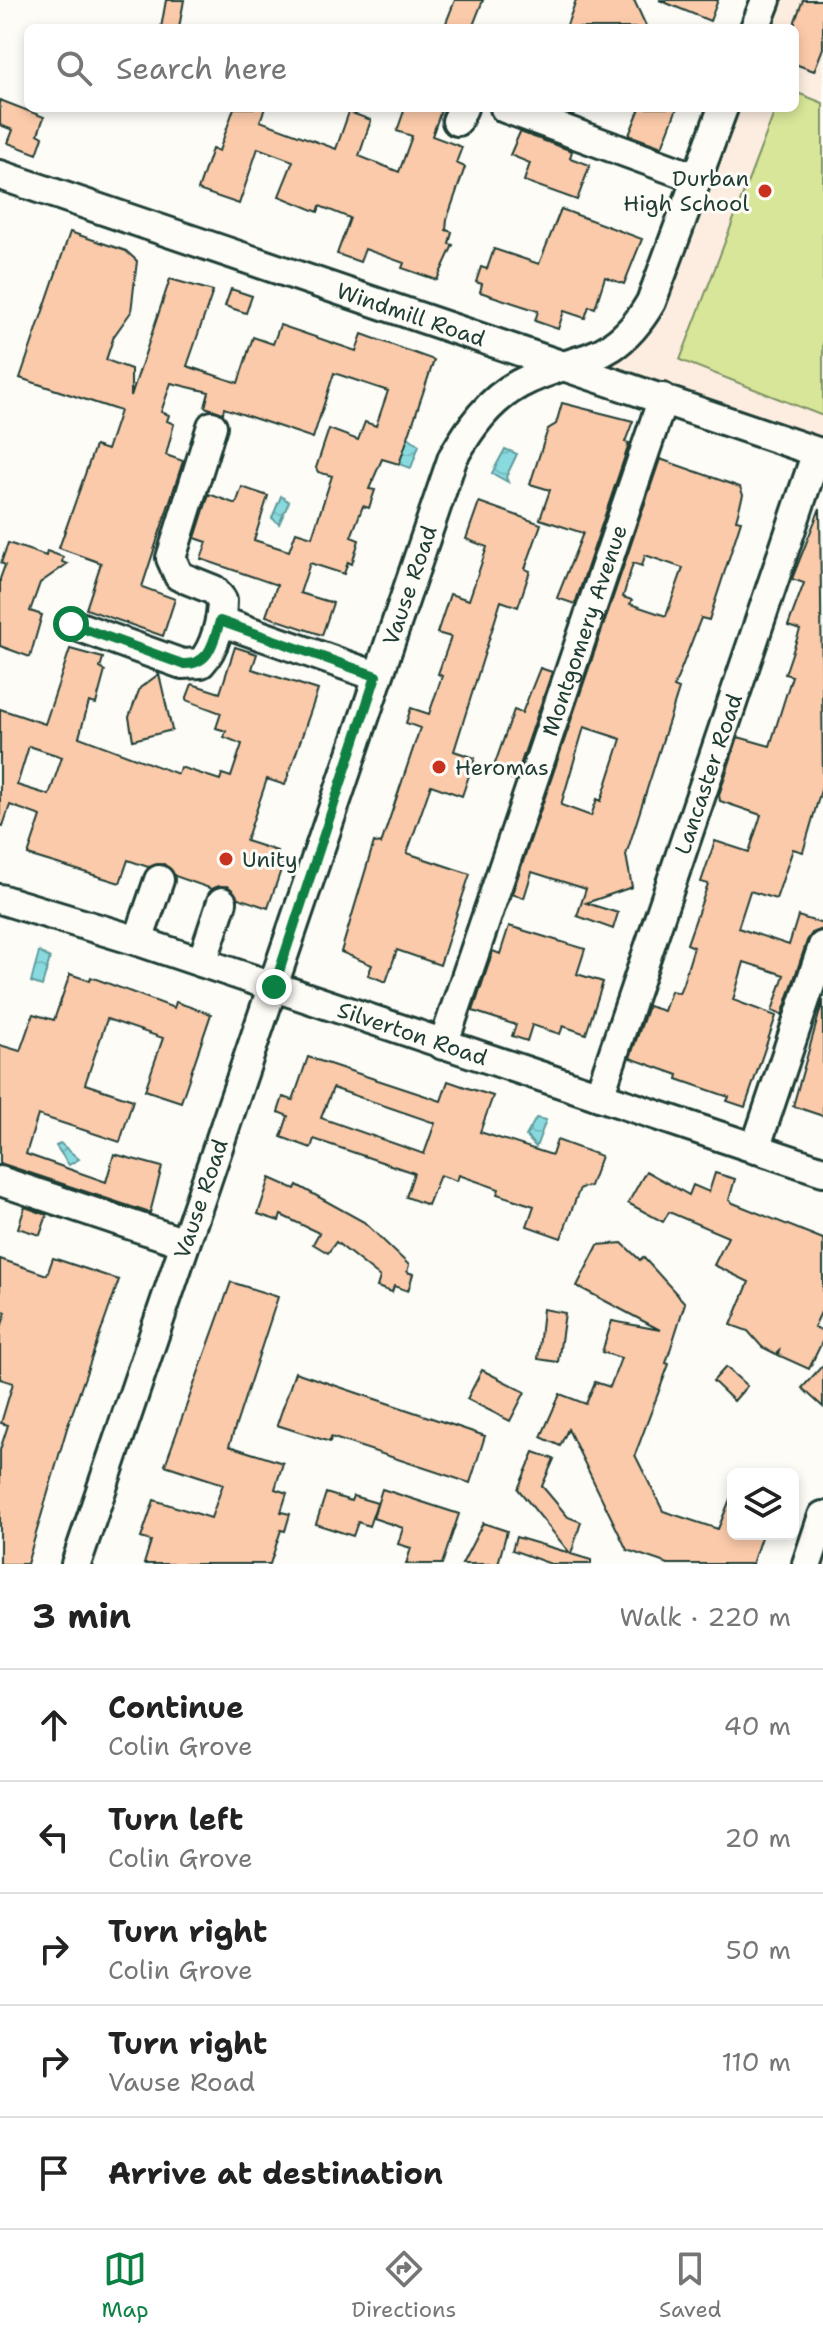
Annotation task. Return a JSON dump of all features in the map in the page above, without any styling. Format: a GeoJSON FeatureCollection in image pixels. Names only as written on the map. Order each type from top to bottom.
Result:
{"type":"FeatureCollection","features":[{"type":"Feature","properties":{"kind":"street"},"geometry":{"type":"LineString","coordinates":[[757,24],[766,0]]}},
{"type":"Feature","properties":{"kind":"street"},"geometry":{"type":"LineString","coordinates":[[516,112],[696,178]]}},
{"type":"Feature","properties":{"kind":"street","name":"Vause Road"},"geometry":{"type":"LineString","coordinates":[[76,1564],[453,457],[470,428],[491,404],[519,384],[598,356],[627,338],[640,322],[651,302],[721,112]]}},
{"type":"Feature","properties":{"kind":"street","name":"Windmill Road"},"geometry":{"type":"LineString","coordinates":[[0,175],[820,453]]}},
{"type":"Feature","properties":{"kind":"street","name":"Montgomery Avenue"},"geometry":{"type":"LineString","coordinates":[[443,1045],[663,398]]}},
{"type":"Feature","properties":{"kind":"street"},"geometry":{"type":"LineString","coordinates":[[71,624],[182,664],[194,665],[207,657],[220,621],[220,594],[179,576],[171,558],[212,426]]}},
{"type":"Feature","properties":{"kind":"street","name":"Lancaster Road"},"geometry":{"type":"LineString","coordinates":[[599,1096],[820,453]]}},
{"type":"Feature","properties":{"kind":"street"},"geometry":{"type":"LineString","coordinates":[[220,621],[376,676]]}},
{"type":"Feature","properties":{"kind":"street"},"geometry":{"type":"LineString","coordinates":[[138,941],[159,880]]}},
{"type":"Feature","properties":{"kind":"street","name":"Silverton Road"},"geometry":{"type":"LineString","coordinates":[[0,899],[202,962],[823,1171]]}},
{"type":"Feature","properties":{"kind":"street"},"geometry":{"type":"LineString","coordinates":[[202,962],[222,902]]}},
{"type":"Feature","properties":{"kind":"street"},"geometry":{"type":"LineString","coordinates":[[755,1149],[823,946]]}},
{"type":"Feature","properties":{"kind":"street"},"geometry":{"type":"LineString","coordinates":[[0,1181],[185,1243]]}},
{"type":"Feature","properties":{"kind":"street"},"geometry":{"type":"LineString","coordinates":[[807,1564],[823,1516]]}},
{"type":"Feature","properties":{"kind":"shaded area","name":"Durban High School"},"geometry":{"type":"Polygon","coordinates":[[[778,0],[823,0],[823,450],[583,368],[623,356],[653,327],[677,274],[737,112],[799,112],[799,24],[769,24],[778,0]]]}},
{"type":"Feature","properties":{"kind":"green space"},"geometry":{"type":"Polygon","coordinates":[[[799,94],[823,103],[823,416],[680,360],[774,112],[799,112],[799,94]]]}},
{"type":"Feature","properties":{"kind":"water"},"geometry":{"type":"Polygon","coordinates":[[[408,437],[419,445],[411,468],[399,464],[408,437]]]}},
{"type":"Feature","properties":{"kind":"water"},"geometry":{"type":"Polygon","coordinates":[[[505,449],[517,454],[506,477],[508,482],[492,473],[505,449]]]}},
{"type":"Feature","properties":{"kind":"water"},"geometry":{"type":"Polygon","coordinates":[[[281,496],[289,502],[279,524],[272,518],[281,496]]]}},
{"type":"Feature","properties":{"kind":"water"},"geometry":{"type":"Polygon","coordinates":[[[39,952],[50,958],[42,986],[31,982],[39,952]]]}},
{"type":"Feature","properties":{"kind":"water"},"geometry":{"type":"Polygon","coordinates":[[[536,1118],[546,1120],[536,1147],[526,1136],[536,1118]]]}},
{"type":"Feature","properties":{"kind":"water"},"geometry":{"type":"Polygon","coordinates":[[[60,1143],[79,1159],[69,1165],[56,1146],[60,1143]]]}},
{"type":"Feature","properties":{"kind":"building"},"geometry":{"type":"Polygon","coordinates":[[[166,0],[184,0],[180,24],[162,24],[166,0]]]}},
{"type":"Feature","properties":{"kind":"building"},"geometry":{"type":"Polygon","coordinates":[[[455,0],[483,0],[474,24],[446,24],[455,0]]]}},
{"type":"Feature","properties":{"kind":"building"},"geometry":{"type":"Polygon","coordinates":[[[576,0],[634,0],[645,24],[567,24],[576,0]]]}},
{"type":"Feature","properties":{"kind":"building"},"geometry":{"type":"Polygon","coordinates":[[[659,0],[718,0],[710,21],[659,0]]]}},
{"type":"Feature","properties":{"kind":"building"},"geometry":{"type":"Polygon","coordinates":[[[803,0],[823,0],[823,48],[814,71],[799,65],[799,24],[795,21],[803,0]]]}},
{"type":"Feature","properties":{"kind":"building"},"geometry":{"type":"Polygon","coordinates":[[[0,100],[24,109],[24,112],[44,117],[38,134],[43,137],[37,154],[8,143],[13,130],[0,125],[0,100]]]}},
{"type":"Feature","properties":{"kind":"building"},"geometry":{"type":"Polygon","coordinates":[[[233,112],[263,112],[260,121],[336,149],[349,112],[371,120],[359,156],[399,172],[412,136],[397,131],[404,112],[441,112],[432,136],[462,147],[456,163],[465,167],[447,219],[446,230],[452,232],[449,244],[453,245],[437,280],[402,268],[404,263],[365,249],[360,262],[337,254],[350,218],[320,206],[318,212],[279,196],[293,161],[258,148],[239,204],[198,190],[212,149],[219,151],[233,112]]]}},
{"type":"Feature","properties":{"kind":"building"},"geometry":{"type":"Polygon","coordinates":[[[638,112],[675,112],[662,147],[629,135],[638,112]]]}},
{"type":"Feature","properties":{"kind":"building"},"geometry":{"type":"Polygon","coordinates":[[[520,132],[572,151],[570,158],[590,165],[577,200],[524,181],[530,163],[510,155],[520,132]]]}},
{"type":"Feature","properties":{"kind":"building"},"geometry":{"type":"Polygon","coordinates":[[[561,209],[642,239],[624,284],[605,277],[595,308],[589,306],[585,318],[564,311],[558,329],[535,321],[538,311],[480,292],[482,284],[476,282],[481,267],[487,269],[494,249],[539,264],[561,209]]]}},
{"type":"Feature","properties":{"kind":"building"},"geometry":{"type":"Polygon","coordinates":[[[70,232],[126,251],[137,261],[131,312],[114,336],[106,360],[131,369],[131,396],[170,279],[213,291],[187,366],[238,383],[253,337],[273,344],[280,325],[356,351],[362,334],[434,360],[399,464],[382,459],[369,489],[375,490],[369,508],[363,506],[351,537],[359,540],[352,564],[348,562],[344,574],[310,563],[300,593],[333,603],[322,635],[266,616],[277,585],[201,559],[207,542],[195,538],[209,494],[236,504],[242,487],[268,496],[254,540],[289,551],[296,532],[312,537],[332,476],[318,472],[316,468],[329,429],[358,440],[365,422],[376,426],[388,391],[334,373],[313,438],[224,408],[223,413],[205,407],[209,392],[171,383],[161,412],[169,415],[167,421],[174,424],[166,455],[183,461],[142,587],[175,599],[163,636],[86,609],[101,563],[59,548],[95,446],[107,450],[120,411],[20,378],[70,232]]]}},
{"type":"Feature","properties":{"kind":"building"},"geometry":{"type":"Polygon","coordinates":[[[231,289],[252,296],[246,313],[225,306],[231,289]]]}},
{"type":"Feature","properties":{"kind":"building"},"geometry":{"type":"Polygon","coordinates":[[[562,403],[633,421],[625,442],[629,443],[627,450],[575,604],[557,598],[583,533],[540,519],[550,490],[530,484],[548,429],[556,424],[562,403]]]}},
{"type":"Feature","properties":{"kind":"building"},"geometry":{"type":"Polygon","coordinates":[[[660,459],[740,487],[743,495],[736,520],[741,521],[709,620],[701,618],[674,687],[679,689],[626,855],[632,887],[586,903],[618,913],[613,929],[577,916],[586,889],[532,872],[524,898],[512,894],[660,459]],[[645,555],[642,566],[633,563],[623,597],[632,600],[630,604],[666,616],[683,568],[645,555]],[[584,727],[561,805],[591,816],[597,799],[601,801],[621,739],[584,727]]]}},
{"type":"Feature","properties":{"kind":"building"},"geometry":{"type":"Polygon","coordinates":[[[479,502],[541,524],[525,569],[530,571],[518,607],[501,601],[454,751],[475,758],[462,796],[431,785],[407,853],[470,874],[440,965],[397,950],[386,982],[368,975],[372,965],[341,952],[374,842],[381,844],[420,728],[406,723],[411,708],[429,714],[442,676],[438,674],[451,637],[437,633],[450,594],[469,600],[487,547],[466,539],[479,502]]]}},
{"type":"Feature","properties":{"kind":"building"},"geometry":{"type":"Polygon","coordinates":[[[820,508],[823,783],[803,852],[793,849],[776,899],[750,891],[738,928],[789,945],[798,916],[823,924],[823,929],[812,933],[807,941],[782,1015],[772,1011],[784,975],[744,962],[733,1000],[776,1016],[745,1107],[727,1101],[729,1097],[677,1079],[678,1075],[630,1058],[648,1006],[664,1011],[671,991],[679,993],[683,983],[694,947],[687,944],[708,884],[701,882],[715,841],[749,852],[761,815],[720,801],[719,795],[738,737],[770,746],[792,676],[785,674],[800,630],[788,626],[804,583],[792,579],[820,508]]]}},
{"type":"Feature","properties":{"kind":"building"},"geometry":{"type":"Polygon","coordinates":[[[8,543],[46,556],[47,551],[63,557],[62,562],[67,564],[40,583],[30,611],[42,615],[30,657],[0,646],[0,579],[5,565],[1,563],[8,543]]]}},
{"type":"Feature","properties":{"kind":"building"},"geometry":{"type":"Polygon","coordinates":[[[235,647],[257,654],[252,669],[318,690],[285,785],[267,779],[246,841],[277,851],[275,858],[284,861],[268,908],[238,898],[228,886],[212,889],[175,876],[164,864],[148,867],[128,860],[120,883],[28,855],[41,816],[10,805],[3,826],[0,825],[0,709],[45,724],[70,649],[103,658],[100,668],[105,671],[96,704],[89,702],[79,737],[178,774],[180,767],[220,780],[222,774],[231,777],[242,744],[224,737],[226,731],[216,728],[221,713],[186,700],[192,684],[220,693],[235,647]],[[29,746],[17,785],[49,795],[62,757],[29,746]]]}},
{"type":"Feature","properties":{"kind":"building"},"geometry":{"type":"Polygon","coordinates":[[[540,668],[552,672],[515,780],[492,772],[514,710],[522,713],[540,668]]]}},
{"type":"Feature","properties":{"kind":"building"},"geometry":{"type":"Polygon","coordinates":[[[159,674],[172,730],[133,740],[129,717],[140,688],[159,674]]]}},
{"type":"Feature","properties":{"kind":"building"},"geometry":{"type":"Polygon","coordinates":[[[509,926],[585,949],[577,974],[603,982],[586,1034],[563,1026],[560,1034],[532,1025],[527,1041],[512,1036],[516,1025],[473,1011],[493,951],[500,954],[509,926]]]}},
{"type":"Feature","properties":{"kind":"building"},"geometry":{"type":"Polygon","coordinates":[[[70,974],[90,981],[91,977],[174,1008],[176,1002],[211,1014],[181,1102],[145,1090],[163,1038],[107,1019],[85,1084],[133,1100],[120,1142],[38,1115],[26,1154],[106,1182],[114,1154],[162,1167],[150,1213],[0,1163],[0,1045],[20,1051],[33,1014],[54,1020],[70,974]]]}},
{"type":"Feature","properties":{"kind":"building"},"geometry":{"type":"Polygon","coordinates":[[[823,1000],[823,1116],[793,1106],[823,1000]]]}},
{"type":"Feature","properties":{"kind":"building"},"geometry":{"type":"Polygon","coordinates":[[[308,1057],[441,1101],[448,1081],[493,1096],[480,1132],[552,1155],[557,1140],[601,1156],[590,1186],[580,1188],[561,1238],[527,1226],[534,1206],[497,1194],[499,1189],[459,1175],[457,1181],[440,1175],[428,1205],[406,1197],[414,1173],[314,1139],[311,1148],[281,1137],[288,1116],[278,1112],[283,1097],[293,1100],[308,1057]],[[333,1088],[321,1118],[424,1154],[435,1123],[333,1088]]]}},
{"type":"Feature","properties":{"kind":"building"},"geometry":{"type":"Polygon","coordinates":[[[646,1171],[689,1195],[693,1185],[709,1192],[715,1173],[735,1179],[729,1200],[733,1203],[823,1239],[823,1308],[814,1327],[823,1331],[823,1340],[809,1369],[778,1355],[779,1351],[776,1354],[762,1347],[748,1331],[731,1325],[749,1282],[714,1265],[728,1237],[669,1212],[663,1222],[628,1203],[646,1171]]]}},
{"type":"Feature","properties":{"kind":"building"},"geometry":{"type":"Polygon","coordinates":[[[270,1178],[295,1189],[297,1185],[364,1222],[409,1265],[407,1272],[413,1274],[408,1291],[394,1286],[392,1292],[377,1287],[380,1277],[336,1242],[328,1253],[313,1244],[319,1233],[281,1215],[279,1221],[258,1214],[270,1178]]]}},
{"type":"Feature","properties":{"kind":"building"},"geometry":{"type":"Polygon","coordinates":[[[25,1207],[47,1215],[40,1235],[18,1228],[25,1207]]]}},
{"type":"Feature","properties":{"kind":"building"},"geometry":{"type":"Polygon","coordinates":[[[622,1243],[640,1260],[643,1257],[685,1303],[666,1363],[669,1364],[635,1455],[663,1511],[718,1529],[727,1507],[727,1540],[760,1540],[752,1564],[668,1564],[627,1550],[568,1429],[560,1446],[541,1437],[560,1394],[586,1404],[595,1382],[610,1387],[621,1358],[602,1352],[612,1321],[660,1330],[577,1286],[598,1245],[622,1243]]]}},
{"type":"Feature","properties":{"kind":"building"},"geometry":{"type":"Polygon","coordinates":[[[53,1258],[119,1280],[67,1428],[27,1564],[0,1564],[0,1450],[8,1425],[1,1423],[13,1383],[0,1379],[0,1331],[6,1312],[0,1310],[0,1259],[47,1275],[53,1258]]]}},
{"type":"Feature","properties":{"kind":"building"},"geometry":{"type":"Polygon","coordinates":[[[231,1282],[278,1297],[229,1446],[283,1463],[275,1489],[287,1493],[281,1512],[290,1514],[285,1531],[281,1530],[270,1564],[144,1564],[151,1541],[141,1538],[154,1500],[211,1518],[223,1484],[165,1465],[231,1282]]]}},
{"type":"Feature","properties":{"kind":"building"},"geometry":{"type":"Polygon","coordinates":[[[543,1309],[565,1313],[558,1362],[538,1359],[543,1309]]]}},
{"type":"Feature","properties":{"kind":"building"},"geometry":{"type":"Polygon","coordinates":[[[823,1365],[823,1407],[802,1388],[823,1365]]]}},
{"type":"Feature","properties":{"kind":"building"},"geometry":{"type":"Polygon","coordinates":[[[726,1367],[747,1386],[734,1401],[713,1381],[726,1367]]]}},
{"type":"Feature","properties":{"kind":"building"},"geometry":{"type":"Polygon","coordinates":[[[482,1370],[525,1392],[510,1421],[467,1399],[482,1370]]]}},
{"type":"Feature","properties":{"kind":"building"},"geometry":{"type":"Polygon","coordinates":[[[295,1372],[485,1436],[470,1483],[331,1437],[330,1442],[277,1425],[295,1372]]]}},
{"type":"Feature","properties":{"kind":"building"},"geometry":{"type":"Polygon","coordinates":[[[534,1452],[554,1459],[542,1486],[568,1517],[581,1522],[571,1554],[591,1560],[591,1564],[551,1564],[512,1550],[516,1537],[570,1553],[518,1489],[534,1452]]]}},
{"type":"Feature","properties":{"kind":"building"},"geometry":{"type":"Polygon","coordinates":[[[382,1489],[459,1514],[442,1564],[406,1564],[411,1548],[398,1544],[403,1528],[373,1518],[382,1489]]]}},
{"type":"Feature","properties":{"kind":"building"},"geometry":{"type":"Polygon","coordinates":[[[326,1493],[351,1501],[353,1496],[377,1503],[369,1526],[358,1522],[353,1536],[316,1524],[326,1493]]]}},
{"type":"Feature","properties":{"kind":"building"},"geometry":{"type":"Polygon","coordinates":[[[483,1523],[507,1531],[498,1564],[462,1564],[483,1523]]]}},
{"type":"Feature","properties":{"kind":"place","name":"Durban High School"},"geometry":{"type":"Point","coordinates":[765,191]}},
{"type":"Feature","properties":{"kind":"place","name":"Heromas"},"geometry":{"type":"Point","coordinates":[439,767]}},
{"type":"Feature","properties":{"kind":"place","name":"Unity"},"geometry":{"type":"Point","coordinates":[226,859]}},
{"type":"Feature","properties":{"kind":"route"},"geometry":{"type":"LineString","coordinates":[[71,624],[182,664],[194,665],[207,657],[220,621],[376,676],[274,987]]}}]}
